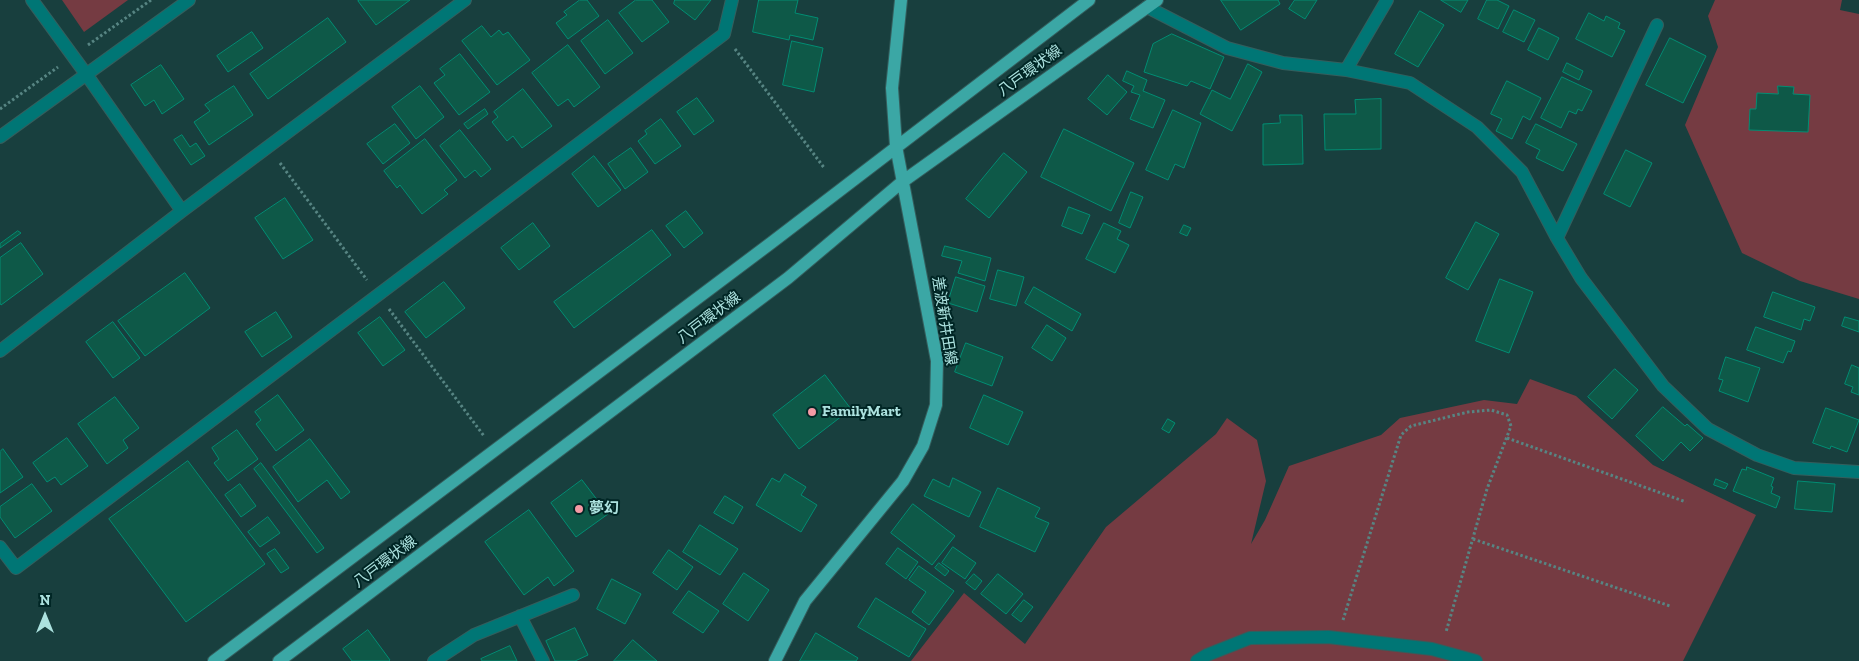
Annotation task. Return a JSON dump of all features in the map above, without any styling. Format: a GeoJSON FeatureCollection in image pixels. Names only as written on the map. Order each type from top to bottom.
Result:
{"type":"FeatureCollection","features":[{"type":"Feature","properties":{"kind":"main road","name":"差波新井田線"},"geometry":{"type":"LineString","coordinates":[[775,661],[805,600],[903,481],[923,446],[936,405],[936,360],[896,146],[892,88],[901,0]]}},
{"type":"Feature","properties":{"kind":"main road","name":"八戸環状線"},"geometry":{"type":"LineString","coordinates":[[214,661],[771,243],[1089,0]]}},
{"type":"Feature","properties":{"kind":"main road","name":"八戸環状線"},"geometry":{"type":"LineString","coordinates":[[279,661],[780,284],[902,182],[1152,4]]}},
{"type":"Feature","properties":{"kind":"street"},"geometry":{"type":"LineString","coordinates":[[32,0],[182,211]]}},
{"type":"Feature","properties":{"kind":"street"},"geometry":{"type":"LineString","coordinates":[[0,137],[189,0]]}},
{"type":"Feature","properties":{"kind":"street"},"geometry":{"type":"LineString","coordinates":[[0,350],[182,211],[465,0]]}},
{"type":"Feature","properties":{"kind":"street"},"geometry":{"type":"LineString","coordinates":[[0,547],[16,568],[724,34],[732,0]]}},
{"type":"Feature","properties":{"kind":"street"},"geometry":{"type":"LineString","coordinates":[[1346,70],[1387,0]]}},
{"type":"Feature","properties":{"kind":"street"},"geometry":{"type":"LineString","coordinates":[[1152,4],[1227,48],[1284,63],[1346,70],[1410,83],[1477,127],[1522,172],[1557,238],[1581,278],[1663,386],[1708,429],[1757,456],[1794,468],[1859,472]]}},
{"type":"Feature","properties":{"kind":"street"},"geometry":{"type":"LineString","coordinates":[[1557,238],[1657,25]]}},
{"type":"Feature","properties":{"kind":"street"},"geometry":{"type":"LineString","coordinates":[[434,661],[474,635],[573,595]]}},
{"type":"Feature","properties":{"kind":"street"},"geometry":{"type":"LineString","coordinates":[[520,616],[543,661]]}},
{"type":"Feature","properties":{"kind":"street"},"geometry":{"type":"LineString","coordinates":[[1197,661],[1207,655],[1250,638],[1337,637],[1440,652],[1476,661]]}},
{"type":"Feature","properties":{"kind":"path"},"geometry":{"type":"LineString","coordinates":[[724,34],[826,169]]}},
{"type":"Feature","properties":{"kind":"path"},"geometry":{"type":"LineString","coordinates":[[1337,637],[1400,435],[1411,426],[1468,412],[1492,410],[1507,415],[1511,426],[1488,489],[1440,652]]}},
{"type":"Feature","properties":{"kind":"path"},"geometry":{"type":"LineString","coordinates":[[1507,438],[1686,502]]}},
{"type":"Feature","properties":{"kind":"path"},"geometry":{"type":"LineString","coordinates":[[1473,539],[1670,606]]}},
{"type":"Feature","properties":{"kind":"shaded area"},"geometry":{"type":"Polygon","coordinates":[[[62,0],[128,0],[84,32],[62,0]]]}},
{"type":"Feature","properties":{"kind":"shaded area"},"geometry":{"type":"Polygon","coordinates":[[[1715,0],[1842,0],[1840,10],[1859,14],[1859,299],[1800,281],[1742,253],[1685,125],[1718,47],[1708,16],[1715,0]]]}},
{"type":"Feature","properties":{"kind":"shaded area"},"geometry":{"type":"Polygon","coordinates":[[[1530,379],[1576,396],[1653,465],[1756,515],[1683,661],[911,661],[964,593],[1025,644],[1106,527],[1216,434],[1227,418],[1257,440],[1266,481],[1251,544],[1265,520],[1289,466],[1381,435],[1400,418],[1484,400],[1517,404],[1530,379]]]}},
{"type":"Feature","properties":{"kind":"building"},"geometry":{"type":"Polygon","coordinates":[[[410,0],[376,25],[358,1],[410,0]]]}},
{"type":"Feature","properties":{"kind":"building"},"geometry":{"type":"Polygon","coordinates":[[[580,0],[587,0],[599,16],[568,39],[556,23],[567,15],[564,12],[580,0]]]}},
{"type":"Feature","properties":{"kind":"building"},"geometry":{"type":"Polygon","coordinates":[[[636,0],[652,0],[669,22],[642,42],[619,13],[636,0]]]}},
{"type":"Feature","properties":{"kind":"building"},"geometry":{"type":"Polygon","coordinates":[[[675,0],[711,0],[695,20],[674,4],[675,0]]]}},
{"type":"Feature","properties":{"kind":"building"},"geometry":{"type":"Polygon","coordinates":[[[759,0],[798,0],[795,13],[818,18],[813,40],[790,35],[789,40],[753,32],[759,0]]]}},
{"type":"Feature","properties":{"kind":"building"},"geometry":{"type":"Polygon","coordinates":[[[1221,0],[1278,0],[1280,4],[1241,30],[1221,0]]]}},
{"type":"Feature","properties":{"kind":"building"},"geometry":{"type":"Polygon","coordinates":[[[1295,0],[1317,0],[1305,19],[1289,9],[1295,0]]]}},
{"type":"Feature","properties":{"kind":"building"},"geometry":{"type":"Polygon","coordinates":[[[1441,0],[1468,0],[1461,12],[1441,0]]]}},
{"type":"Feature","properties":{"kind":"building"},"geometry":{"type":"Polygon","coordinates":[[[1487,0],[1497,0],[1509,6],[1498,29],[1478,19],[1487,0]]]}},
{"type":"Feature","properties":{"kind":"building"},"geometry":{"type":"Polygon","coordinates":[[[1514,10],[1535,20],[1524,42],[1503,32],[1514,10]]]}},
{"type":"Feature","properties":{"kind":"building"},"geometry":{"type":"Polygon","coordinates":[[[1420,11],[1444,25],[1418,67],[1395,54],[1420,11]]]}},
{"type":"Feature","properties":{"kind":"building"},"geometry":{"type":"Polygon","coordinates":[[[1589,13],[1604,21],[1606,16],[1620,23],[1618,28],[1625,31],[1612,57],[1576,39],[1589,13]]]}},
{"type":"Feature","properties":{"kind":"building"},"geometry":{"type":"Polygon","coordinates":[[[328,18],[346,42],[268,99],[250,74],[328,18]]]}},
{"type":"Feature","properties":{"kind":"building"},"geometry":{"type":"Polygon","coordinates":[[[608,20],[633,53],[605,74],[581,41],[608,20]]]}},
{"type":"Feature","properties":{"kind":"building"},"geometry":{"type":"Polygon","coordinates":[[[482,26],[491,37],[499,30],[503,35],[508,32],[530,60],[497,85],[462,41],[482,26]]]}},
{"type":"Feature","properties":{"kind":"building"},"geometry":{"type":"Polygon","coordinates":[[[1539,28],[1559,38],[1548,60],[1528,50],[1539,28]]]}},
{"type":"Feature","properties":{"kind":"building"},"geometry":{"type":"Polygon","coordinates":[[[252,32],[263,48],[228,72],[217,56],[252,32]]]}},
{"type":"Feature","properties":{"kind":"building"},"geometry":{"type":"Polygon","coordinates":[[[1172,34],[1224,57],[1210,89],[1191,81],[1187,86],[1144,72],[1153,44],[1172,34]]]}},
{"type":"Feature","properties":{"kind":"building"},"geometry":{"type":"Polygon","coordinates":[[[1670,38],[1706,56],[1683,103],[1646,85],[1670,38]]]}},
{"type":"Feature","properties":{"kind":"building"},"geometry":{"type":"Polygon","coordinates":[[[792,41],[823,48],[814,92],[783,85],[792,41]]]}},
{"type":"Feature","properties":{"kind":"building"},"geometry":{"type":"Polygon","coordinates":[[[568,45],[600,87],[574,107],[568,99],[558,106],[532,73],[568,45]]]}},
{"type":"Feature","properties":{"kind":"building"},"geometry":{"type":"Polygon","coordinates":[[[460,54],[490,92],[459,115],[434,83],[445,75],[440,69],[460,54]]]}},
{"type":"Feature","properties":{"kind":"building"},"geometry":{"type":"Polygon","coordinates":[[[1567,63],[1583,71],[1579,80],[1563,72],[1567,63]]]}},
{"type":"Feature","properties":{"kind":"building"},"geometry":{"type":"Polygon","coordinates":[[[1248,64],[1262,72],[1232,131],[1200,114],[1212,90],[1230,99],[1248,64]]]}},
{"type":"Feature","properties":{"kind":"building"},"geometry":{"type":"Polygon","coordinates":[[[161,65],[184,99],[162,114],[154,100],[145,106],[131,85],[161,65]]]}},
{"type":"Feature","properties":{"kind":"building"},"geometry":{"type":"Polygon","coordinates":[[[1127,71],[1147,80],[1143,91],[1165,100],[1153,128],[1130,119],[1140,95],[1131,92],[1134,86],[1123,81],[1127,71]]]}},
{"type":"Feature","properties":{"kind":"building"},"geometry":{"type":"Polygon","coordinates":[[[1108,75],[1127,92],[1107,115],[1088,99],[1108,75]]]}},
{"type":"Feature","properties":{"kind":"building"},"geometry":{"type":"Polygon","coordinates":[[[1562,77],[1592,91],[1582,111],[1578,109],[1576,114],[1569,111],[1561,128],[1541,118],[1562,77]]]}},
{"type":"Feature","properties":{"kind":"building"},"geometry":{"type":"Polygon","coordinates":[[[1507,81],[1541,98],[1530,120],[1523,116],[1512,139],[1496,131],[1502,119],[1491,114],[1507,81]]]}},
{"type":"Feature","properties":{"kind":"building"},"geometry":{"type":"Polygon","coordinates":[[[234,86],[253,115],[209,145],[194,122],[210,111],[205,105],[234,86]]]}},
{"type":"Feature","properties":{"kind":"building"},"geometry":{"type":"Polygon","coordinates":[[[420,86],[444,117],[416,139],[392,107],[420,86]]]}},
{"type":"Feature","properties":{"kind":"building"},"geometry":{"type":"Polygon","coordinates":[[[1778,86],[1794,87],[1793,94],[1810,95],[1808,132],[1749,130],[1750,109],[1756,109],[1757,93],[1778,94],[1778,86]]]}},
{"type":"Feature","properties":{"kind":"building"},"geometry":{"type":"Polygon","coordinates":[[[523,89],[552,126],[522,148],[513,136],[507,141],[492,122],[498,117],[494,112],[523,89]]]}},
{"type":"Feature","properties":{"kind":"building"},"geometry":{"type":"Polygon","coordinates":[[[697,98],[714,121],[694,135],[677,112],[697,98]]]}},
{"type":"Feature","properties":{"kind":"building"},"geometry":{"type":"Polygon","coordinates":[[[1381,99],[1381,149],[1325,150],[1324,114],[1356,114],[1355,100],[1381,99]]]}},
{"type":"Feature","properties":{"kind":"building"},"geometry":{"type":"Polygon","coordinates":[[[485,109],[488,114],[468,129],[464,124],[485,109]]]}},
{"type":"Feature","properties":{"kind":"building"},"geometry":{"type":"Polygon","coordinates":[[[1173,110],[1201,123],[1184,168],[1175,164],[1168,180],[1146,170],[1173,110]]]}},
{"type":"Feature","properties":{"kind":"building"},"geometry":{"type":"Polygon","coordinates":[[[1280,115],[1302,115],[1303,164],[1263,165],[1263,124],[1280,123],[1280,115]]]}},
{"type":"Feature","properties":{"kind":"building"},"geometry":{"type":"Polygon","coordinates":[[[661,119],[681,146],[655,164],[638,141],[647,134],[645,131],[661,119]]]}},
{"type":"Feature","properties":{"kind":"building"},"geometry":{"type":"Polygon","coordinates":[[[395,124],[410,143],[383,164],[367,144],[395,124]]]}},
{"type":"Feature","properties":{"kind":"building"},"geometry":{"type":"Polygon","coordinates":[[[1536,124],[1577,144],[1563,171],[1536,158],[1540,150],[1526,143],[1536,124]]]}},
{"type":"Feature","properties":{"kind":"building"},"geometry":{"type":"Polygon","coordinates":[[[1064,129],[1134,163],[1111,211],[1041,177],[1064,129]]]}},
{"type":"Feature","properties":{"kind":"building"},"geometry":{"type":"Polygon","coordinates":[[[460,130],[491,169],[481,177],[475,170],[465,178],[440,146],[460,130]]]}},
{"type":"Feature","properties":{"kind":"building"},"geometry":{"type":"Polygon","coordinates":[[[182,135],[190,147],[196,143],[205,156],[191,165],[174,140],[182,135]]]}},
{"type":"Feature","properties":{"kind":"building"},"geometry":{"type":"Polygon","coordinates":[[[425,139],[457,180],[444,190],[448,194],[422,214],[400,185],[397,188],[384,171],[425,139]]]}},
{"type":"Feature","properties":{"kind":"building"},"geometry":{"type":"Polygon","coordinates":[[[631,148],[648,172],[625,189],[608,164],[631,148]]]}},
{"type":"Feature","properties":{"kind":"building"},"geometry":{"type":"Polygon","coordinates":[[[1626,150],[1652,163],[1630,207],[1604,194],[1626,150]]]}},
{"type":"Feature","properties":{"kind":"building"},"geometry":{"type":"Polygon","coordinates":[[[1004,153],[1027,172],[989,218],[966,199],[1004,153]]]}},
{"type":"Feature","properties":{"kind":"building"},"geometry":{"type":"Polygon","coordinates":[[[594,156],[621,190],[598,207],[572,174],[594,156]]]}},
{"type":"Feature","properties":{"kind":"building"},"geometry":{"type":"Polygon","coordinates":[[[1131,192],[1143,197],[1130,228],[1119,223],[1131,192]]]}},
{"type":"Feature","properties":{"kind":"building"},"geometry":{"type":"Polygon","coordinates":[[[285,198],[313,240],[283,259],[255,218],[285,198]]]}},
{"type":"Feature","properties":{"kind":"building"},"geometry":{"type":"Polygon","coordinates":[[[1069,207],[1090,215],[1082,234],[1062,226],[1069,207]]]}},
{"type":"Feature","properties":{"kind":"building"},"geometry":{"type":"Polygon","coordinates":[[[686,211],[703,233],[684,248],[666,226],[686,211]]]}},
{"type":"Feature","properties":{"kind":"building"},"geometry":{"type":"Polygon","coordinates":[[[1476,222],[1499,234],[1468,290],[1446,278],[1476,222]]]}},
{"type":"Feature","properties":{"kind":"building"},"geometry":{"type":"Polygon","coordinates":[[[533,223],[550,246],[519,270],[501,248],[533,223]]]}},
{"type":"Feature","properties":{"kind":"building"},"geometry":{"type":"Polygon","coordinates":[[[1104,223],[1121,231],[1117,239],[1129,245],[1115,273],[1086,259],[1104,223]]]}},
{"type":"Feature","properties":{"kind":"building"},"geometry":{"type":"Polygon","coordinates":[[[1184,225],[1191,228],[1187,236],[1180,233],[1184,225]]]}},
{"type":"Feature","properties":{"kind":"building"},"geometry":{"type":"Polygon","coordinates":[[[652,230],[671,255],[574,328],[554,302],[652,230]]]}},
{"type":"Feature","properties":{"kind":"building"},"geometry":{"type":"Polygon","coordinates":[[[18,231],[21,233],[0,248],[0,244],[18,231]]]}},
{"type":"Feature","properties":{"kind":"building"},"geometry":{"type":"Polygon","coordinates":[[[21,243],[43,274],[1,305],[0,258],[21,243]]]}},
{"type":"Feature","properties":{"kind":"building"},"geometry":{"type":"Polygon","coordinates":[[[945,246],[991,258],[985,281],[958,273],[962,261],[942,256],[945,246]]]}},
{"type":"Feature","properties":{"kind":"building"},"geometry":{"type":"Polygon","coordinates":[[[998,270],[1024,277],[1016,306],[990,299],[998,270]]]}},
{"type":"Feature","properties":{"kind":"building"},"geometry":{"type":"Polygon","coordinates":[[[185,273],[210,308],[145,356],[118,321],[185,273]]]}},
{"type":"Feature","properties":{"kind":"building"},"geometry":{"type":"Polygon","coordinates":[[[956,277],[985,286],[977,312],[948,303],[956,277]]]}},
{"type":"Feature","properties":{"kind":"building"},"geometry":{"type":"Polygon","coordinates":[[[1500,279],[1533,292],[1509,353],[1476,341],[1500,279]]]}},
{"type":"Feature","properties":{"kind":"building"},"geometry":{"type":"Polygon","coordinates":[[[444,282],[465,308],[426,338],[405,312],[444,282]]]}},
{"type":"Feature","properties":{"kind":"building"},"geometry":{"type":"Polygon","coordinates":[[[1034,287],[1081,314],[1072,331],[1025,303],[1034,287]]]}},
{"type":"Feature","properties":{"kind":"building"},"geometry":{"type":"Polygon","coordinates":[[[1773,292],[1815,307],[1810,321],[1804,319],[1801,330],[1764,317],[1773,292]]]}},
{"type":"Feature","properties":{"kind":"building"},"geometry":{"type":"Polygon","coordinates":[[[276,312],[292,337],[262,357],[245,332],[276,312]]]}},
{"type":"Feature","properties":{"kind":"building"},"geometry":{"type":"Polygon","coordinates":[[[380,317],[405,350],[383,366],[358,333],[380,317]]]}},
{"type":"Feature","properties":{"kind":"building"},"geometry":{"type":"Polygon","coordinates":[[[1845,317],[1859,321],[1859,332],[1842,326],[1845,317]]]}},
{"type":"Feature","properties":{"kind":"building"},"geometry":{"type":"Polygon","coordinates":[[[113,322],[140,358],[113,378],[86,342],[113,322]]]}},
{"type":"Feature","properties":{"kind":"building"},"geometry":{"type":"Polygon","coordinates":[[[1047,325],[1066,338],[1052,361],[1032,348],[1047,325]]]}},
{"type":"Feature","properties":{"kind":"building"},"geometry":{"type":"Polygon","coordinates":[[[1756,327],[1795,341],[1791,352],[1788,351],[1783,363],[1747,350],[1756,327]]]}},
{"type":"Feature","properties":{"kind":"building"},"geometry":{"type":"Polygon","coordinates":[[[966,343],[1003,357],[992,386],[955,372],[966,343]]]}},
{"type":"Feature","properties":{"kind":"building"},"geometry":{"type":"Polygon","coordinates":[[[1726,357],[1760,368],[1748,402],[1719,391],[1723,380],[1719,379],[1726,357]]]}},
{"type":"Feature","properties":{"kind":"building"},"geometry":{"type":"Polygon","coordinates":[[[1852,365],[1859,368],[1859,395],[1851,392],[1853,387],[1845,384],[1852,365]]]}},
{"type":"Feature","properties":{"kind":"building"},"geometry":{"type":"Polygon","coordinates":[[[1615,369],[1638,390],[1612,419],[1588,397],[1615,369]]]}},
{"type":"Feature","properties":{"kind":"building","name":"FamilyMart"},"geometry":{"type":"Polygon","coordinates":[[[825,375],[851,409],[799,449],[773,415],[825,375]]]}},
{"type":"Feature","properties":{"kind":"building"},"geometry":{"type":"Polygon","coordinates":[[[278,395],[304,430],[276,451],[256,424],[261,420],[255,412],[278,395]]]}},
{"type":"Feature","properties":{"kind":"building"},"geometry":{"type":"Polygon","coordinates":[[[984,395],[1023,412],[1008,445],[970,428],[984,395]]]}},
{"type":"Feature","properties":{"kind":"building"},"geometry":{"type":"Polygon","coordinates":[[[115,397],[139,428],[123,440],[128,448],[107,464],[78,424],[115,397]]]}},
{"type":"Feature","properties":{"kind":"building"},"geometry":{"type":"Polygon","coordinates":[[[1663,407],[1685,426],[1687,424],[1703,438],[1690,451],[1681,442],[1663,461],[1636,436],[1663,407]]]}},
{"type":"Feature","properties":{"kind":"building"},"geometry":{"type":"Polygon","coordinates":[[[1826,408],[1859,420],[1847,452],[1831,446],[1830,449],[1813,443],[1826,408]]]}},
{"type":"Feature","properties":{"kind":"building"},"geometry":{"type":"Polygon","coordinates":[[[1168,419],[1175,423],[1169,433],[1162,429],[1168,419]]]}},
{"type":"Feature","properties":{"kind":"building"},"geometry":{"type":"Polygon","coordinates":[[[237,430],[258,459],[228,481],[214,463],[219,459],[212,448],[237,430]]]}},
{"type":"Feature","properties":{"kind":"building"},"geometry":{"type":"Polygon","coordinates":[[[67,438],[88,466],[61,485],[55,477],[47,482],[33,463],[67,438]]]}},
{"type":"Feature","properties":{"kind":"building"},"geometry":{"type":"Polygon","coordinates":[[[310,439],[350,492],[341,499],[327,480],[298,502],[273,467],[310,439]]]}},
{"type":"Feature","properties":{"kind":"building"},"geometry":{"type":"Polygon","coordinates":[[[3,449],[23,477],[0,493],[0,452],[3,449]]]}},
{"type":"Feature","properties":{"kind":"building"},"geometry":{"type":"Polygon","coordinates":[[[188,461],[265,564],[186,622],[109,519],[188,461]]]}},
{"type":"Feature","properties":{"kind":"building"},"geometry":{"type":"Polygon","coordinates":[[[261,463],[324,548],[317,553],[254,469],[261,463]]]}},
{"type":"Feature","properties":{"kind":"building"},"geometry":{"type":"Polygon","coordinates":[[[1747,467],[1774,478],[1771,493],[1780,497],[1776,508],[1733,491],[1742,469],[1746,470],[1747,467]]]}},
{"type":"Feature","properties":{"kind":"building"},"geometry":{"type":"Polygon","coordinates":[[[785,474],[806,487],[801,495],[817,505],[801,532],[756,505],[772,478],[779,482],[785,474]]]}},
{"type":"Feature","properties":{"kind":"building"},"geometry":{"type":"Polygon","coordinates":[[[953,478],[981,492],[969,517],[924,496],[933,479],[949,487],[953,478]]]}},
{"type":"Feature","properties":{"kind":"building"},"geometry":{"type":"Polygon","coordinates":[[[1716,479],[1728,484],[1725,489],[1714,485],[1716,479]]]}},
{"type":"Feature","properties":{"kind":"building","name":"夢幻"},"geometry":{"type":"Polygon","coordinates":[[[582,480],[608,514],[576,537],[551,503],[582,480]]]}},
{"type":"Feature","properties":{"kind":"building"},"geometry":{"type":"Polygon","coordinates":[[[1798,481],[1835,484],[1832,512],[1795,509],[1798,481]]]}},
{"type":"Feature","properties":{"kind":"building"},"geometry":{"type":"Polygon","coordinates":[[[32,484],[52,511],[15,538],[0,517],[0,507],[32,484]]]}},
{"type":"Feature","properties":{"kind":"building"},"geometry":{"type":"Polygon","coordinates":[[[240,484],[256,506],[241,517],[225,495],[240,484]]]}},
{"type":"Feature","properties":{"kind":"building"},"geometry":{"type":"Polygon","coordinates":[[[998,488],[1040,508],[1035,517],[1049,523],[1035,552],[980,527],[998,488]]]}},
{"type":"Feature","properties":{"kind":"building"},"geometry":{"type":"Polygon","coordinates":[[[725,496],[743,507],[733,524],[714,513],[725,496]]]}},
{"type":"Feature","properties":{"kind":"building"},"geometry":{"type":"Polygon","coordinates":[[[913,504],[955,536],[932,565],[891,533],[913,504]]]}},
{"type":"Feature","properties":{"kind":"building"},"geometry":{"type":"Polygon","coordinates":[[[529,510],[574,571],[554,586],[548,577],[524,595],[485,542],[529,510]]]}},
{"type":"Feature","properties":{"kind":"building"},"geometry":{"type":"Polygon","coordinates":[[[268,517],[280,533],[260,547],[248,532],[268,517]]]}},
{"type":"Feature","properties":{"kind":"building"},"geometry":{"type":"Polygon","coordinates":[[[700,525],[738,549],[720,575],[683,552],[700,525]]]}},
{"type":"Feature","properties":{"kind":"building"},"geometry":{"type":"Polygon","coordinates":[[[953,547],[976,563],[965,579],[942,563],[953,547]]]}},
{"type":"Feature","properties":{"kind":"building"},"geometry":{"type":"Polygon","coordinates":[[[898,548],[918,562],[906,579],[886,564],[898,548]]]}},
{"type":"Feature","properties":{"kind":"building"},"geometry":{"type":"Polygon","coordinates":[[[275,549],[289,568],[281,573],[267,554],[275,549]]]}},
{"type":"Feature","properties":{"kind":"building"},"geometry":{"type":"Polygon","coordinates":[[[669,550],[693,567],[677,590],[653,573],[669,550]]]}},
{"type":"Feature","properties":{"kind":"building"},"geometry":{"type":"Polygon","coordinates":[[[939,563],[949,571],[945,576],[935,568],[939,563]]]}},
{"type":"Feature","properties":{"kind":"building"},"geometry":{"type":"Polygon","coordinates":[[[919,566],[954,591],[929,625],[912,612],[926,592],[909,580],[919,566]]]}},
{"type":"Feature","properties":{"kind":"building"},"geometry":{"type":"Polygon","coordinates":[[[744,573],[769,590],[748,621],[723,604],[744,573]]]}},
{"type":"Feature","properties":{"kind":"building"},"geometry":{"type":"Polygon","coordinates":[[[974,574],[982,581],[975,590],[966,583],[974,574]]]}},
{"type":"Feature","properties":{"kind":"building"},"geometry":{"type":"Polygon","coordinates":[[[998,574],[1023,594],[1006,614],[981,594],[998,574]]]}},
{"type":"Feature","properties":{"kind":"building"},"geometry":{"type":"Polygon","coordinates":[[[612,579],[641,594],[625,624],[597,609],[612,579]]]}},
{"type":"Feature","properties":{"kind":"building"},"geometry":{"type":"Polygon","coordinates":[[[689,591],[719,611],[703,633],[673,613],[689,591]]]}},
{"type":"Feature","properties":{"kind":"building"},"geometry":{"type":"Polygon","coordinates":[[[876,598],[926,629],[909,657],[858,627],[876,598]]]}},
{"type":"Feature","properties":{"kind":"building"},"geometry":{"type":"Polygon","coordinates":[[[1024,600],[1033,607],[1021,622],[1012,615],[1024,600]]]}},
{"type":"Feature","properties":{"kind":"building"},"geometry":{"type":"Polygon","coordinates":[[[575,628],[588,655],[575,661],[555,661],[546,641],[575,628]]]}},
{"type":"Feature","properties":{"kind":"building"},"geometry":{"type":"Polygon","coordinates":[[[368,630],[389,661],[352,661],[343,649],[368,630]]]}},
{"type":"Feature","properties":{"kind":"building"},"geometry":{"type":"Polygon","coordinates":[[[816,633],[858,658],[856,661],[800,661],[816,633]]]}},
{"type":"Feature","properties":{"kind":"building"},"geometry":{"type":"Polygon","coordinates":[[[633,640],[657,661],[614,661],[633,640]]]}},
{"type":"Feature","properties":{"kind":"building"},"geometry":{"type":"Polygon","coordinates":[[[510,646],[517,661],[482,661],[481,659],[510,646]]]}},
{"type":"Feature","properties":{"kind":"place","name":"FamilyMart"},"geometry":{"type":"Point","coordinates":[812,412]}},
{"type":"Feature","properties":{"kind":"place","name":"夢幻"},"geometry":{"type":"Point","coordinates":[579,509]}}]}
